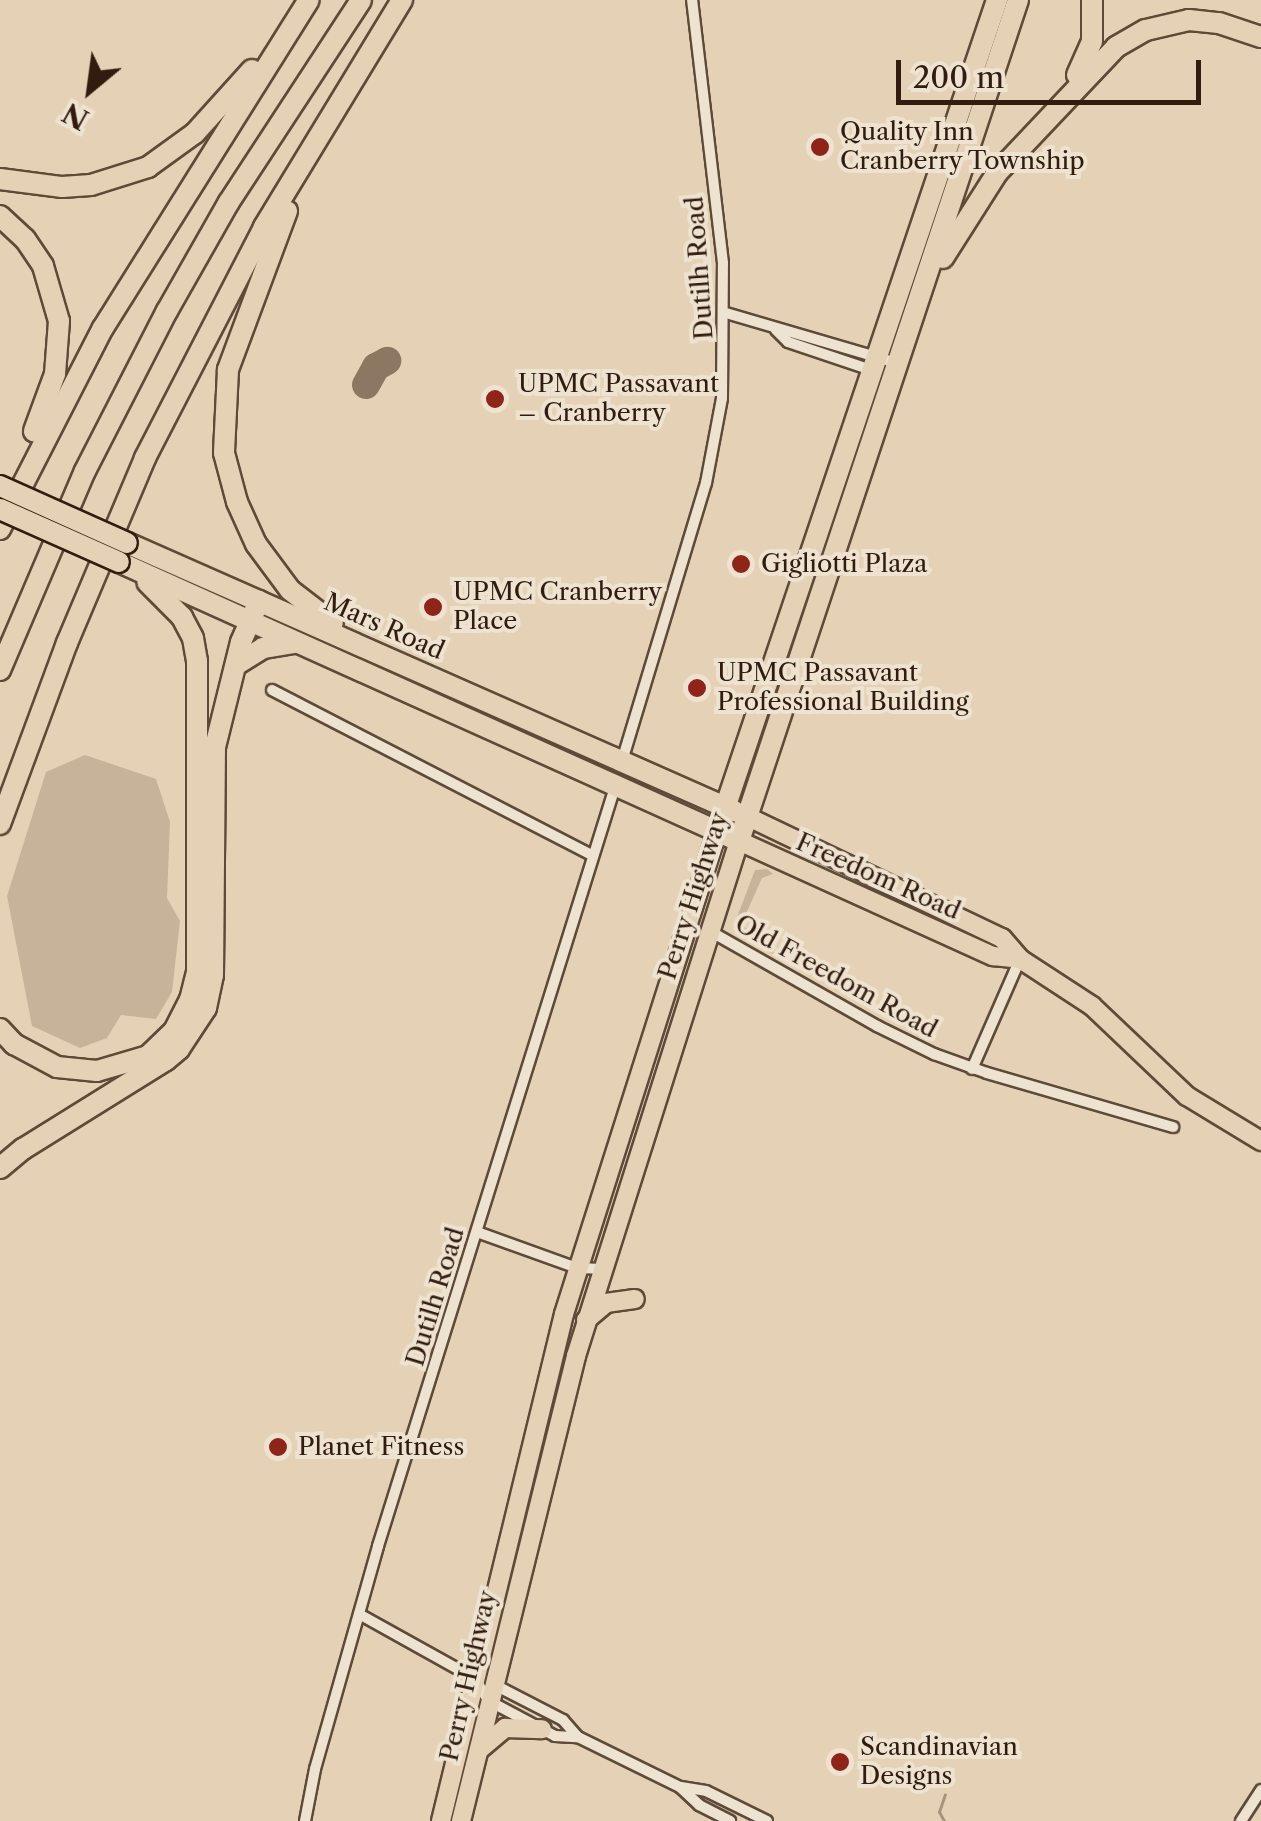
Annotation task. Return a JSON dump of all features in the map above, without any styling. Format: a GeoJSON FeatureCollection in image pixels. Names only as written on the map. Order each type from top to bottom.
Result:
{"type":"FeatureCollection","features":[{"type":"Feature","properties":{"kind":"highway"},"geometry":{"type":"LineString","coordinates":[[0,670],[85,472],[167,311],[229,202],[361,0]]}},
{"type":"Feature","properties":{"kind":"highway"},"geometry":{"type":"LineString","coordinates":[[0,824],[74,626],[145,458],[247,260],[402,0]]}},
{"type":"Feature","properties":{"kind":"highway","name":"Perry Highway"},"geometry":{"type":"LineString","coordinates":[[740,842],[997,0]]}},
{"type":"Feature","properties":{"kind":"highway","name":"Perry Highway"},"geometry":{"type":"LineString","coordinates":[[717,832],[885,367],[914,313],[1018,0]]}},
{"type":"Feature","properties":{"kind":"highway"},"geometry":{"type":"LineString","coordinates":[[1056,105],[1090,51],[1095,22],[1092,0]]}},
{"type":"Feature","properties":{"kind":"highway"},"geometry":{"type":"LineString","coordinates":[[0,179],[76,186],[148,167],[196,133],[305,5]]}},
{"type":"Feature","properties":{"kind":"highway"},"geometry":{"type":"LineString","coordinates":[[0,529],[103,328],[305,5]]}},
{"type":"Feature","properties":{"kind":"highway"},"geometry":{"type":"LineString","coordinates":[[914,313],[972,207],[1056,105],[1116,47],[1157,26],[1209,21],[1261,37]]}},
{"type":"Feature","properties":{"kind":"highway"},"geometry":{"type":"LineString","coordinates":[[327,123],[241,325],[223,396],[224,453],[237,502],[266,560],[290,590],[360,644]]}},
{"type":"Feature","properties":{"kind":"highway"},"geometry":{"type":"LineString","coordinates":[[0,216],[24,239],[42,266],[56,304],[60,342],[49,394],[0,511]]}},
{"type":"Feature","properties":{"kind":"highway","name":"Mars Road"},"geometry":{"type":"LineString","coordinates":[[0,486],[249,621],[717,832]]}},
{"type":"Feature","properties":{"kind":"highway","name":"Mars Road"},"geometry":{"type":"LineString","coordinates":[[0,511],[258,602],[746,816]]}},
{"type":"Feature","properties":{"kind":"highway"},"geometry":{"type":"LineString","coordinates":[[0,1029],[14,1044],[57,1067],[96,1071],[148,1056],[174,1030],[190,1000],[197,971],[194,638],[182,617],[127,558]]}},
{"type":"Feature","properties":{"kind":"highway"},"geometry":{"type":"LineString","coordinates":[[0,1168],[22,1149],[166,1060],[179,1049],[206,1008],[214,975],[215,747],[249,621],[258,602]]}},
{"type":"Feature","properties":{"kind":"highway"},"geometry":{"type":"LineString","coordinates":[[239,663],[263,648],[295,642]]}},
{"type":"Feature","properties":{"kind":"highway"},"geometry":{"type":"LineString","coordinates":[[0,831],[11,792]]}},
{"type":"Feature","properties":{"kind":"highway","name":"Freedom Road"},"geometry":{"type":"LineString","coordinates":[[717,832],[740,842]]}},
{"type":"Feature","properties":{"kind":"main road","name":"Freedom Road"},"geometry":{"type":"LineString","coordinates":[[746,816],[1002,938],[1020,959],[1080,996],[1187,1096],[1261,1141]]}},
{"type":"Feature","properties":{"kind":"main road","name":"Perry Highway"},"geometry":{"type":"LineString","coordinates":[[441,1821],[577,1268],[717,832]]}},
{"type":"Feature","properties":{"kind":"main road","name":"Freedom Road"},"geometry":{"type":"LineString","coordinates":[[740,842],[993,956],[1020,959]]}},
{"type":"Feature","properties":{"kind":"main road","name":"Perry Highway"},"geometry":{"type":"LineString","coordinates":[[461,1821],[586,1320],[740,842]]}},
{"type":"Feature","properties":{"kind":"main road"},"geometry":{"type":"LineString","coordinates":[[586,1320],[606,1303],[634,1299]]}},
{"type":"Feature","properties":{"kind":"main road"},"geometry":{"type":"LineString","coordinates":[[476,1754],[500,1730],[542,1729]]}},
{"type":"Feature","properties":{"kind":"street","name":"Dutilh Road"},"geometry":{"type":"LineString","coordinates":[[622,761],[712,460],[722,398],[726,312],[692,0]]}},
{"type":"Feature","properties":{"kind":"street"},"geometry":{"type":"LineString","coordinates":[[726,312],[775,330],[788,342],[885,367]]}},
{"type":"Feature","properties":{"kind":"street"},"geometry":{"type":"LineString","coordinates":[[272,690],[594,856]]}},
{"type":"Feature","properties":{"kind":"street","name":"Dutilh Road"},"geometry":{"type":"LineString","coordinates":[[305,1821],[359,1614],[615,786]]}},
{"type":"Feature","properties":{"kind":"street","name":"Old Freedom Road"},"geometry":{"type":"LineString","coordinates":[[710,931],[876,1026],[972,1069],[1174,1127]]}},
{"type":"Feature","properties":{"kind":"street"},"geometry":{"type":"LineString","coordinates":[[972,1069],[1020,959]]}},
{"type":"Feature","properties":{"kind":"street"},"geometry":{"type":"LineString","coordinates":[[477,1232],[600,1275]]}},
{"type":"Feature","properties":{"kind":"street"},"geometry":{"type":"LineString","coordinates":[[359,1614],[474,1678],[542,1729],[555,1736],[578,1737]]}},
{"type":"Feature","properties":{"kind":"street"},"geometry":{"type":"LineString","coordinates":[[474,1678],[491,1692],[563,1720],[578,1737],[680,1787],[699,1805],[730,1821]]}},
{"type":"Feature","properties":{"kind":"street"},"geometry":{"type":"LineString","coordinates":[[680,1787],[706,1791],[767,1821]]}},
{"type":"Feature","properties":{"kind":"street"},"geometry":{"type":"LineString","coordinates":[[1242,1821],[1261,1790]]}},
{"type":"Feature","properties":{"kind":"shaded area"},"geometry":{"type":"Polygon","coordinates":[[[85,755],[156,779],[170,822],[167,898],[180,921],[172,992],[156,1019],[121,1015],[107,1038],[80,1048],[32,1026],[7,896],[46,772],[85,755]]]}},
{"type":"Feature","properties":{"kind":"shaded area"},"geometry":{"type":"Polygon","coordinates":[[[767,869],[773,874],[762,878],[741,925],[784,954],[783,960],[740,935],[734,925],[755,870],[767,869]]]}},
{"type":"Feature","properties":{"kind":"waterway"},"geometry":{"type":"LineString","coordinates":[[944,1821],[939,1812],[945,1795]]}},
{"type":"Feature","properties":{"kind":"taxiway"},"geometry":{"type":"LineString","coordinates":[[366,385],[376,367],[387,361]]}},
{"type":"Feature","properties":{"kind":"place","name":"Quality Inn Cranberry Township"},"geometry":{"type":"Point","coordinates":[820,147]}},
{"type":"Feature","properties":{"kind":"place","name":"UPMC Passavant – Cranberry"},"geometry":{"type":"Point","coordinates":[495,399]}},
{"type":"Feature","properties":{"kind":"place","name":"Gigliotti Plaza"},"geometry":{"type":"Point","coordinates":[741,564]}},
{"type":"Feature","properties":{"kind":"place","name":"UPMC Cranberry Place"},"geometry":{"type":"Point","coordinates":[433,607]}},
{"type":"Feature","properties":{"kind":"place","name":"UPMC Passavant Professional Building"},"geometry":{"type":"Point","coordinates":[697,688]}},
{"type":"Feature","properties":{"kind":"place","name":"Planet Fitness"},"geometry":{"type":"Point","coordinates":[278,1447]}},
{"type":"Feature","properties":{"kind":"place","name":"Scandinavian Designs"},"geometry":{"type":"Point","coordinates":[840,1762]}}]}
